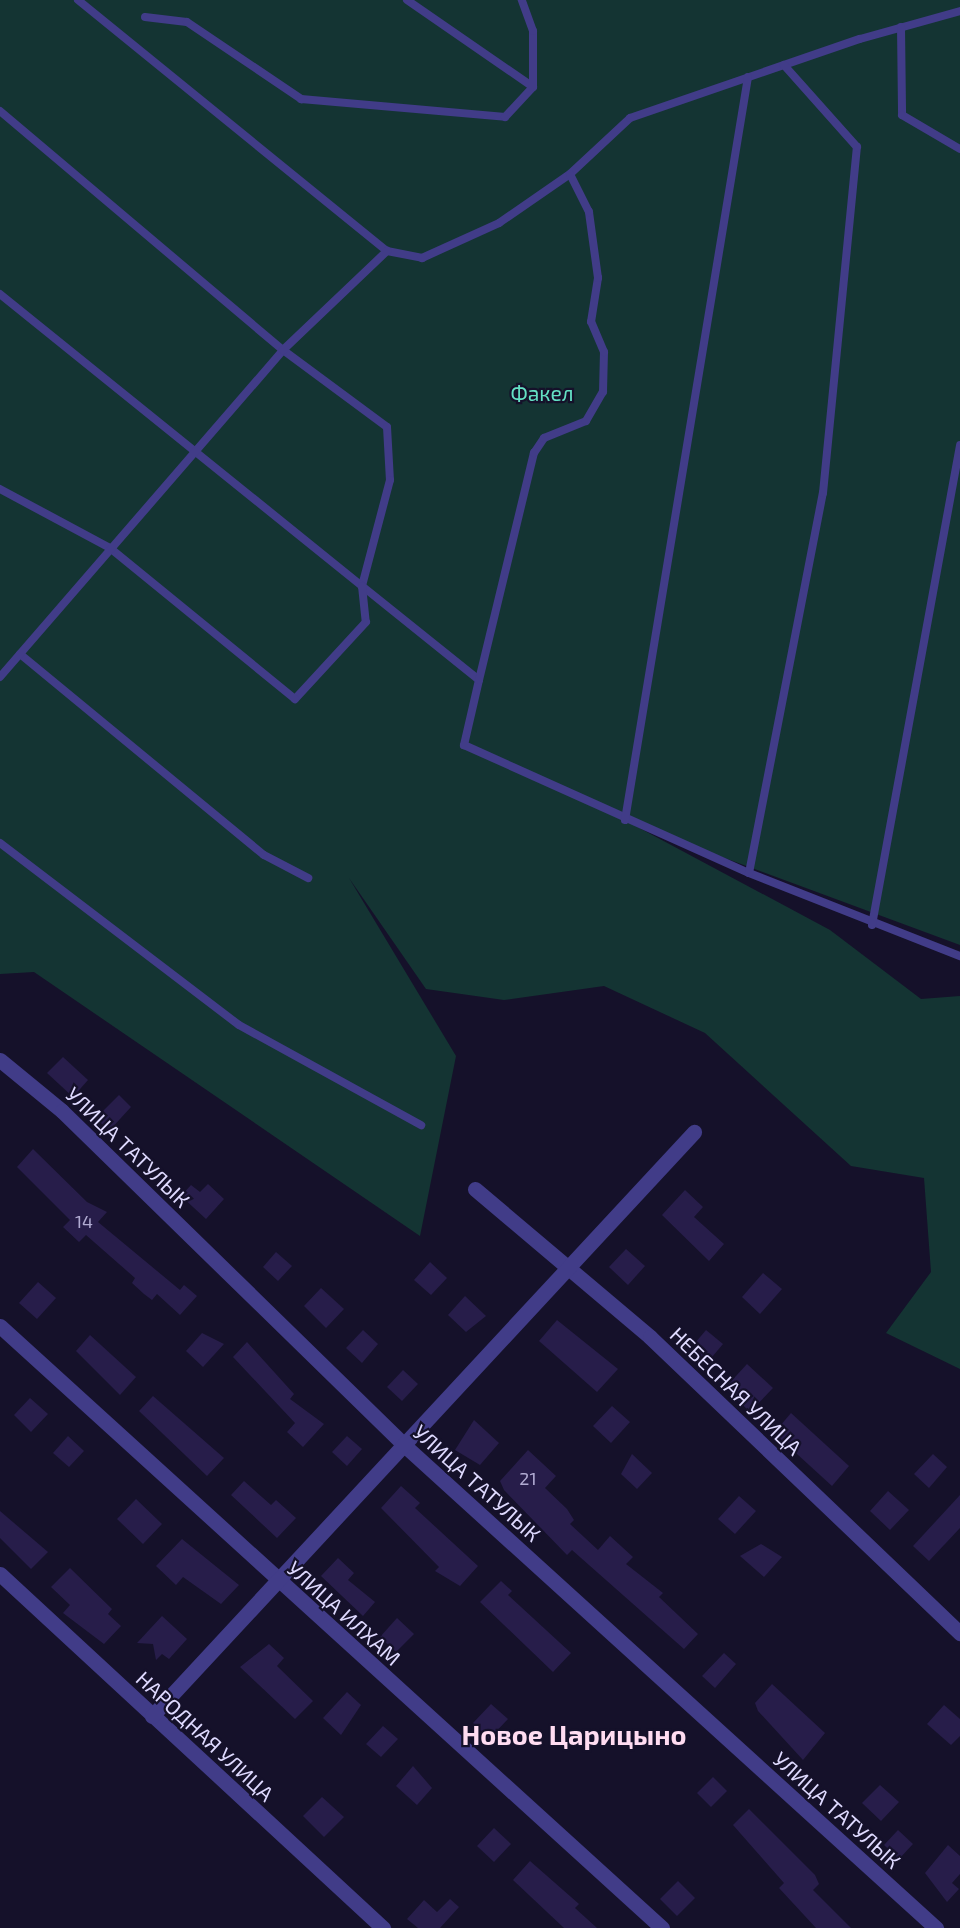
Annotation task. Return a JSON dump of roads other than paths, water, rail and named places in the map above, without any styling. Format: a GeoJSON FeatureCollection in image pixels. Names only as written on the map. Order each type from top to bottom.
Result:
{"type":"FeatureCollection","features":[{"type":"Feature","properties":{"kind":"street","name":"УЛИЦА ТАТУЛЫК"},"geometry":{"type":"LineString","coordinates":[[0,1060],[62,1111],[404,1445],[936,1928]]}},
{"type":"Feature","properties":{"kind":"street"},"geometry":{"type":"LineString","coordinates":[[152,1716],[274,1579],[404,1445],[694,1132]]}},
{"type":"Feature","properties":{"kind":"street","name":"НЕБЕСНАЯ УЛИЦА"},"geometry":{"type":"LineString","coordinates":[[475,1189],[567,1270],[650,1337],[960,1632]]}},
{"type":"Feature","properties":{"kind":"street","name":"УЛИЦА ИЛХАМ"},"geometry":{"type":"LineString","coordinates":[[0,1326],[274,1579],[662,1928]]}},
{"type":"Feature","properties":{"kind":"street","name":"НАРОДНАЯ УЛИЦА"},"geometry":{"type":"LineString","coordinates":[[0,1574],[383,1928]]}},
{"type":"Feature","properties":{"kind":"lane"},"geometry":{"type":"LineString","coordinates":[[78,0],[387,251],[422,258],[499,223],[570,174],[630,118],[901,27],[960,11]]}},
{"type":"Feature","properties":{"kind":"lane"},"geometry":{"type":"LineString","coordinates":[[407,0],[533,87]]}},
{"type":"Feature","properties":{"kind":"lane"},"geometry":{"type":"LineString","coordinates":[[146,17],[187,22],[302,99],[505,117],[533,87],[533,31],[522,0]]}},
{"type":"Feature","properties":{"kind":"lane"},"geometry":{"type":"LineString","coordinates":[[901,27],[902,115],[960,149]]}},
{"type":"Feature","properties":{"kind":"lane"},"geometry":{"type":"LineString","coordinates":[[749,873],[823,493],[857,147],[784,65]]}},
{"type":"Feature","properties":{"kind":"lane"},"geometry":{"type":"LineString","coordinates":[[625,820],[748,77]]}},
{"type":"Feature","properties":{"kind":"lane"},"geometry":{"type":"LineString","coordinates":[[0,111],[283,350],[387,427],[390,480],[362,586],[366,622],[295,699],[110,548],[0,489]]}},
{"type":"Feature","properties":{"kind":"lane"},"geometry":{"type":"LineString","coordinates":[[570,174],[589,212],[598,278],[591,322],[604,352],[603,392],[586,421],[544,438],[534,453],[464,745],[625,820],[749,873],[873,925],[960,956]]}},
{"type":"Feature","properties":{"kind":"lane"},"geometry":{"type":"LineString","coordinates":[[0,676],[283,350],[387,251]]}},
{"type":"Feature","properties":{"kind":"lane"},"geometry":{"type":"LineString","coordinates":[[0,294],[191,454],[479,680]]}},
{"type":"Feature","properties":{"kind":"lane"},"geometry":{"type":"LineString","coordinates":[[873,925],[960,445]]}},
{"type":"Feature","properties":{"kind":"lane"},"geometry":{"type":"LineString","coordinates":[[20,654],[264,855],[308,878]]}},
{"type":"Feature","properties":{"kind":"lane"},"geometry":{"type":"LineString","coordinates":[[0,843],[239,1025],[421,1125]]}},
{"type":"Feature","properties":{"kind":"district","name":"Новое Царицыно"},"geometry":{"type":"Point","coordinates":[574,1735]}},
{"type":"Feature","properties":{"kind":"park label","name":"Факел"},"geometry":{"type":"Point","coordinates":[542,393]}}]}
